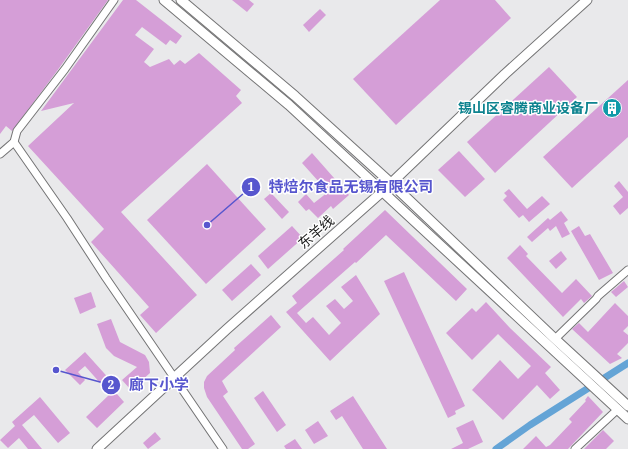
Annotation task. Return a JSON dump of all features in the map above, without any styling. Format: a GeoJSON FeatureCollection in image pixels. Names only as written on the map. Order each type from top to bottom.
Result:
{"type":"FeatureCollection","features":[{"type":"Feature","properties":{"kind":"main road"},"geometry":{"type":"LineString","coordinates":[[164,0],[289,104],[628,419]]}},
{"type":"Feature","properties":{"kind":"main road"},"geometry":{"type":"LineString","coordinates":[[181,0],[295,96],[391,182],[555,339],[628,406]]}},
{"type":"Feature","properties":{"kind":"main road","name":"东羊线"},"geometry":{"type":"LineString","coordinates":[[97,449],[227,329],[383,191],[505,74],[587,0]]}},
{"type":"Feature","properties":{"kind":"street"},"geometry":{"type":"LineString","coordinates":[[0,154],[14,142],[18,131],[65,69],[114,0]]}},
{"type":"Feature","properties":{"kind":"street"},"geometry":{"type":"LineString","coordinates":[[14,142],[68,218],[106,278],[223,449]]}},
{"type":"Feature","properties":{"kind":"street"},"geometry":{"type":"LineString","coordinates":[[555,339],[598,296],[628,270]]}},
{"type":"Feature","properties":{"kind":"street"},"geometry":{"type":"LineString","coordinates":[[575,449],[618,409]]}},
{"type":"Feature","properties":{"kind":"building"},"geometry":{"type":"Polygon","coordinates":[[[0,0],[108,0],[12,131],[6,126],[0,134],[0,0]]]}},
{"type":"Feature","properties":{"kind":"building"},"geometry":{"type":"Polygon","coordinates":[[[123,0],[136,0],[182,36],[176,44],[170,40],[166,45],[142,27],[135,35],[154,49],[144,62],[150,67],[169,59],[174,65],[180,60],[185,64],[199,53],[241,90],[236,96],[242,103],[121,212],[197,295],[156,333],[140,315],[149,307],[91,242],[104,229],[28,146],[74,103],[41,111],[123,0]]]}},
{"type":"Feature","properties":{"kind":"building"},"geometry":{"type":"Polygon","coordinates":[[[232,0],[249,0],[254,4],[247,12],[232,0]]]}},
{"type":"Feature","properties":{"kind":"building"},"geometry":{"type":"Polygon","coordinates":[[[440,0],[495,0],[511,18],[396,125],[353,79],[440,0]]]}},
{"type":"Feature","properties":{"kind":"building"},"geometry":{"type":"Polygon","coordinates":[[[320,9],[326,15],[309,32],[303,25],[320,9]]]}},
{"type":"Feature","properties":{"kind":"building"},"geometry":{"type":"Polygon","coordinates":[[[549,67],[577,97],[495,173],[467,142],[549,67]]]}},
{"type":"Feature","properties":{"kind":"building","name":"锡山区睿腾商业设备厂"},"geometry":{"type":"Polygon","coordinates":[[[628,80],[628,137],[572,188],[543,157],[628,80]]]}},
{"type":"Feature","properties":{"kind":"building"},"geometry":{"type":"Polygon","coordinates":[[[459,151],[485,179],[465,197],[438,170],[459,151]]]}},
{"type":"Feature","properties":{"kind":"building"},"geometry":{"type":"Polygon","coordinates":[[[312,153],[349,195],[333,209],[331,206],[318,218],[309,209],[306,211],[298,202],[306,194],[314,203],[328,192],[302,163],[312,153]]]}},
{"type":"Feature","properties":{"kind":"building"},"geometry":{"type":"Polygon","coordinates":[[[207,164],[266,229],[206,284],[147,220],[207,164]]]}},
{"type":"Feature","properties":{"kind":"building"},"geometry":{"type":"Polygon","coordinates":[[[619,181],[628,192],[628,208],[620,215],[613,206],[623,197],[614,186],[619,181]]]}},
{"type":"Feature","properties":{"kind":"building"},"geometry":{"type":"Polygon","coordinates":[[[509,189],[527,209],[542,196],[550,204],[529,222],[523,215],[519,218],[503,200],[507,196],[504,193],[509,189]]]}},
{"type":"Feature","properties":{"kind":"building"},"geometry":{"type":"Polygon","coordinates":[[[271,193],[289,212],[282,219],[264,199],[271,193]]]}},
{"type":"Feature","properties":{"kind":"building"},"geometry":{"type":"Polygon","coordinates":[[[385,210],[467,289],[456,301],[386,235],[356,263],[355,262],[297,313],[306,323],[313,317],[329,335],[341,323],[326,306],[335,299],[344,309],[353,301],[341,287],[356,275],[380,314],[330,361],[286,312],[297,303],[292,296],[344,250],[343,249],[385,210]]]}},
{"type":"Feature","properties":{"kind":"building"},"geometry":{"type":"Polygon","coordinates":[[[561,211],[568,220],[564,223],[570,234],[562,238],[556,226],[550,231],[548,228],[532,242],[527,237],[548,218],[550,220],[561,211]]]}},
{"type":"Feature","properties":{"kind":"building"},"geometry":{"type":"Polygon","coordinates":[[[292,226],[303,238],[268,269],[258,256],[292,226]]]}},
{"type":"Feature","properties":{"kind":"building"},"geometry":{"type":"Polygon","coordinates":[[[579,226],[585,236],[590,234],[613,273],[599,280],[571,231],[579,226]]]}},
{"type":"Feature","properties":{"kind":"building"},"geometry":{"type":"Polygon","coordinates":[[[520,245],[528,254],[526,256],[562,293],[576,279],[592,296],[584,303],[581,299],[563,317],[507,258],[520,245]]]}},
{"type":"Feature","properties":{"kind":"building"},"geometry":{"type":"Polygon","coordinates":[[[561,251],[567,259],[556,269],[549,261],[561,251]]]}},
{"type":"Feature","properties":{"kind":"building"},"geometry":{"type":"Polygon","coordinates":[[[251,264],[261,275],[232,301],[222,290],[251,264]]]}},
{"type":"Feature","properties":{"kind":"building"},"geometry":{"type":"Polygon","coordinates":[[[404,272],[465,406],[455,411],[456,414],[448,418],[384,281],[404,272]]]}},
{"type":"Feature","properties":{"kind":"building"},"geometry":{"type":"Polygon","coordinates":[[[624,281],[628,287],[616,297],[611,292],[624,281]]]}},
{"type":"Feature","properties":{"kind":"building"},"geometry":{"type":"Polygon","coordinates":[[[91,292],[96,307],[80,314],[74,298],[91,292]]]}},
{"type":"Feature","properties":{"kind":"building"},"geometry":{"type":"Polygon","coordinates":[[[486,302],[510,328],[551,367],[545,373],[560,390],[550,399],[537,385],[503,420],[472,390],[500,360],[518,379],[531,366],[498,334],[472,360],[446,333],[472,308],[476,312],[486,302]]]}},
{"type":"Feature","properties":{"kind":"building"},"geometry":{"type":"Polygon","coordinates":[[[615,303],[628,316],[628,326],[623,331],[628,335],[628,343],[617,354],[622,358],[610,364],[572,329],[579,323],[588,332],[615,303]]]}},
{"type":"Feature","properties":{"kind":"building"},"geometry":{"type":"Polygon","coordinates":[[[271,315],[281,327],[222,381],[228,392],[223,396],[255,444],[248,449],[242,449],[207,397],[204,382],[207,376],[235,350],[234,348],[271,315]]]}},
{"type":"Feature","properties":{"kind":"building"},"geometry":{"type":"Polygon","coordinates":[[[111,319],[120,342],[145,355],[149,362],[150,373],[131,390],[122,380],[137,367],[114,356],[106,348],[97,324],[111,319]]]}},
{"type":"Feature","properties":{"kind":"building"},"geometry":{"type":"Polygon","coordinates":[[[85,352],[113,383],[110,386],[124,402],[97,428],[86,417],[110,394],[85,366],[78,372],[85,380],[80,385],[65,370],[85,352]]]}},
{"type":"Feature","properties":{"kind":"building"},"geometry":{"type":"Polygon","coordinates":[[[263,391],[286,425],[277,432],[254,398],[263,391]]]}},
{"type":"Feature","properties":{"kind":"building"},"geometry":{"type":"Polygon","coordinates":[[[353,396],[387,449],[363,449],[342,416],[336,420],[330,411],[353,396]]]}},
{"type":"Feature","properties":{"kind":"building"},"geometry":{"type":"Polygon","coordinates":[[[588,396],[603,412],[568,449],[523,449],[536,436],[546,447],[550,445],[572,422],[569,419],[586,401],[585,400],[588,396]]]}},
{"type":"Feature","properties":{"kind":"building"},"geometry":{"type":"Polygon","coordinates":[[[40,397],[70,433],[58,443],[34,415],[22,425],[42,449],[28,449],[19,438],[8,448],[0,440],[15,426],[12,422],[40,397]]]}},
{"type":"Feature","properties":{"kind":"building"},"geometry":{"type":"Polygon","coordinates":[[[473,420],[483,442],[468,449],[451,449],[463,443],[456,428],[473,420]]]}},
{"type":"Feature","properties":{"kind":"building"},"geometry":{"type":"Polygon","coordinates":[[[318,421],[328,436],[314,444],[305,430],[318,421]]]}},
{"type":"Feature","properties":{"kind":"building"},"geometry":{"type":"Polygon","coordinates":[[[603,430],[614,441],[606,449],[584,449],[603,430]]]}},
{"type":"Feature","properties":{"kind":"building"},"geometry":{"type":"Polygon","coordinates":[[[155,432],[161,439],[148,449],[143,443],[155,432]]]}},
{"type":"Feature","properties":{"kind":"building"},"geometry":{"type":"Polygon","coordinates":[[[295,439],[302,449],[286,449],[284,446],[295,439]]]}},
{"type":"Feature","properties":{"kind":"waterway"},"geometry":{"type":"LineString","coordinates":[[496,449],[530,425],[628,363]]}},
{"type":"Feature","properties":{"kind":"place","name":"锡山区睿腾商业设备厂"},"geometry":{"type":"Point","coordinates":[612,108]}},
{"type":"Feature","properties":{"kind":"place","name":"特焙尔食品无锡有限公司"},"geometry":{"type":"Point","coordinates":[207,225]}},
{"type":"Feature","properties":{"kind":"place","name":"廊下小学"},"geometry":{"type":"Point","coordinates":[56,370]}}]}
